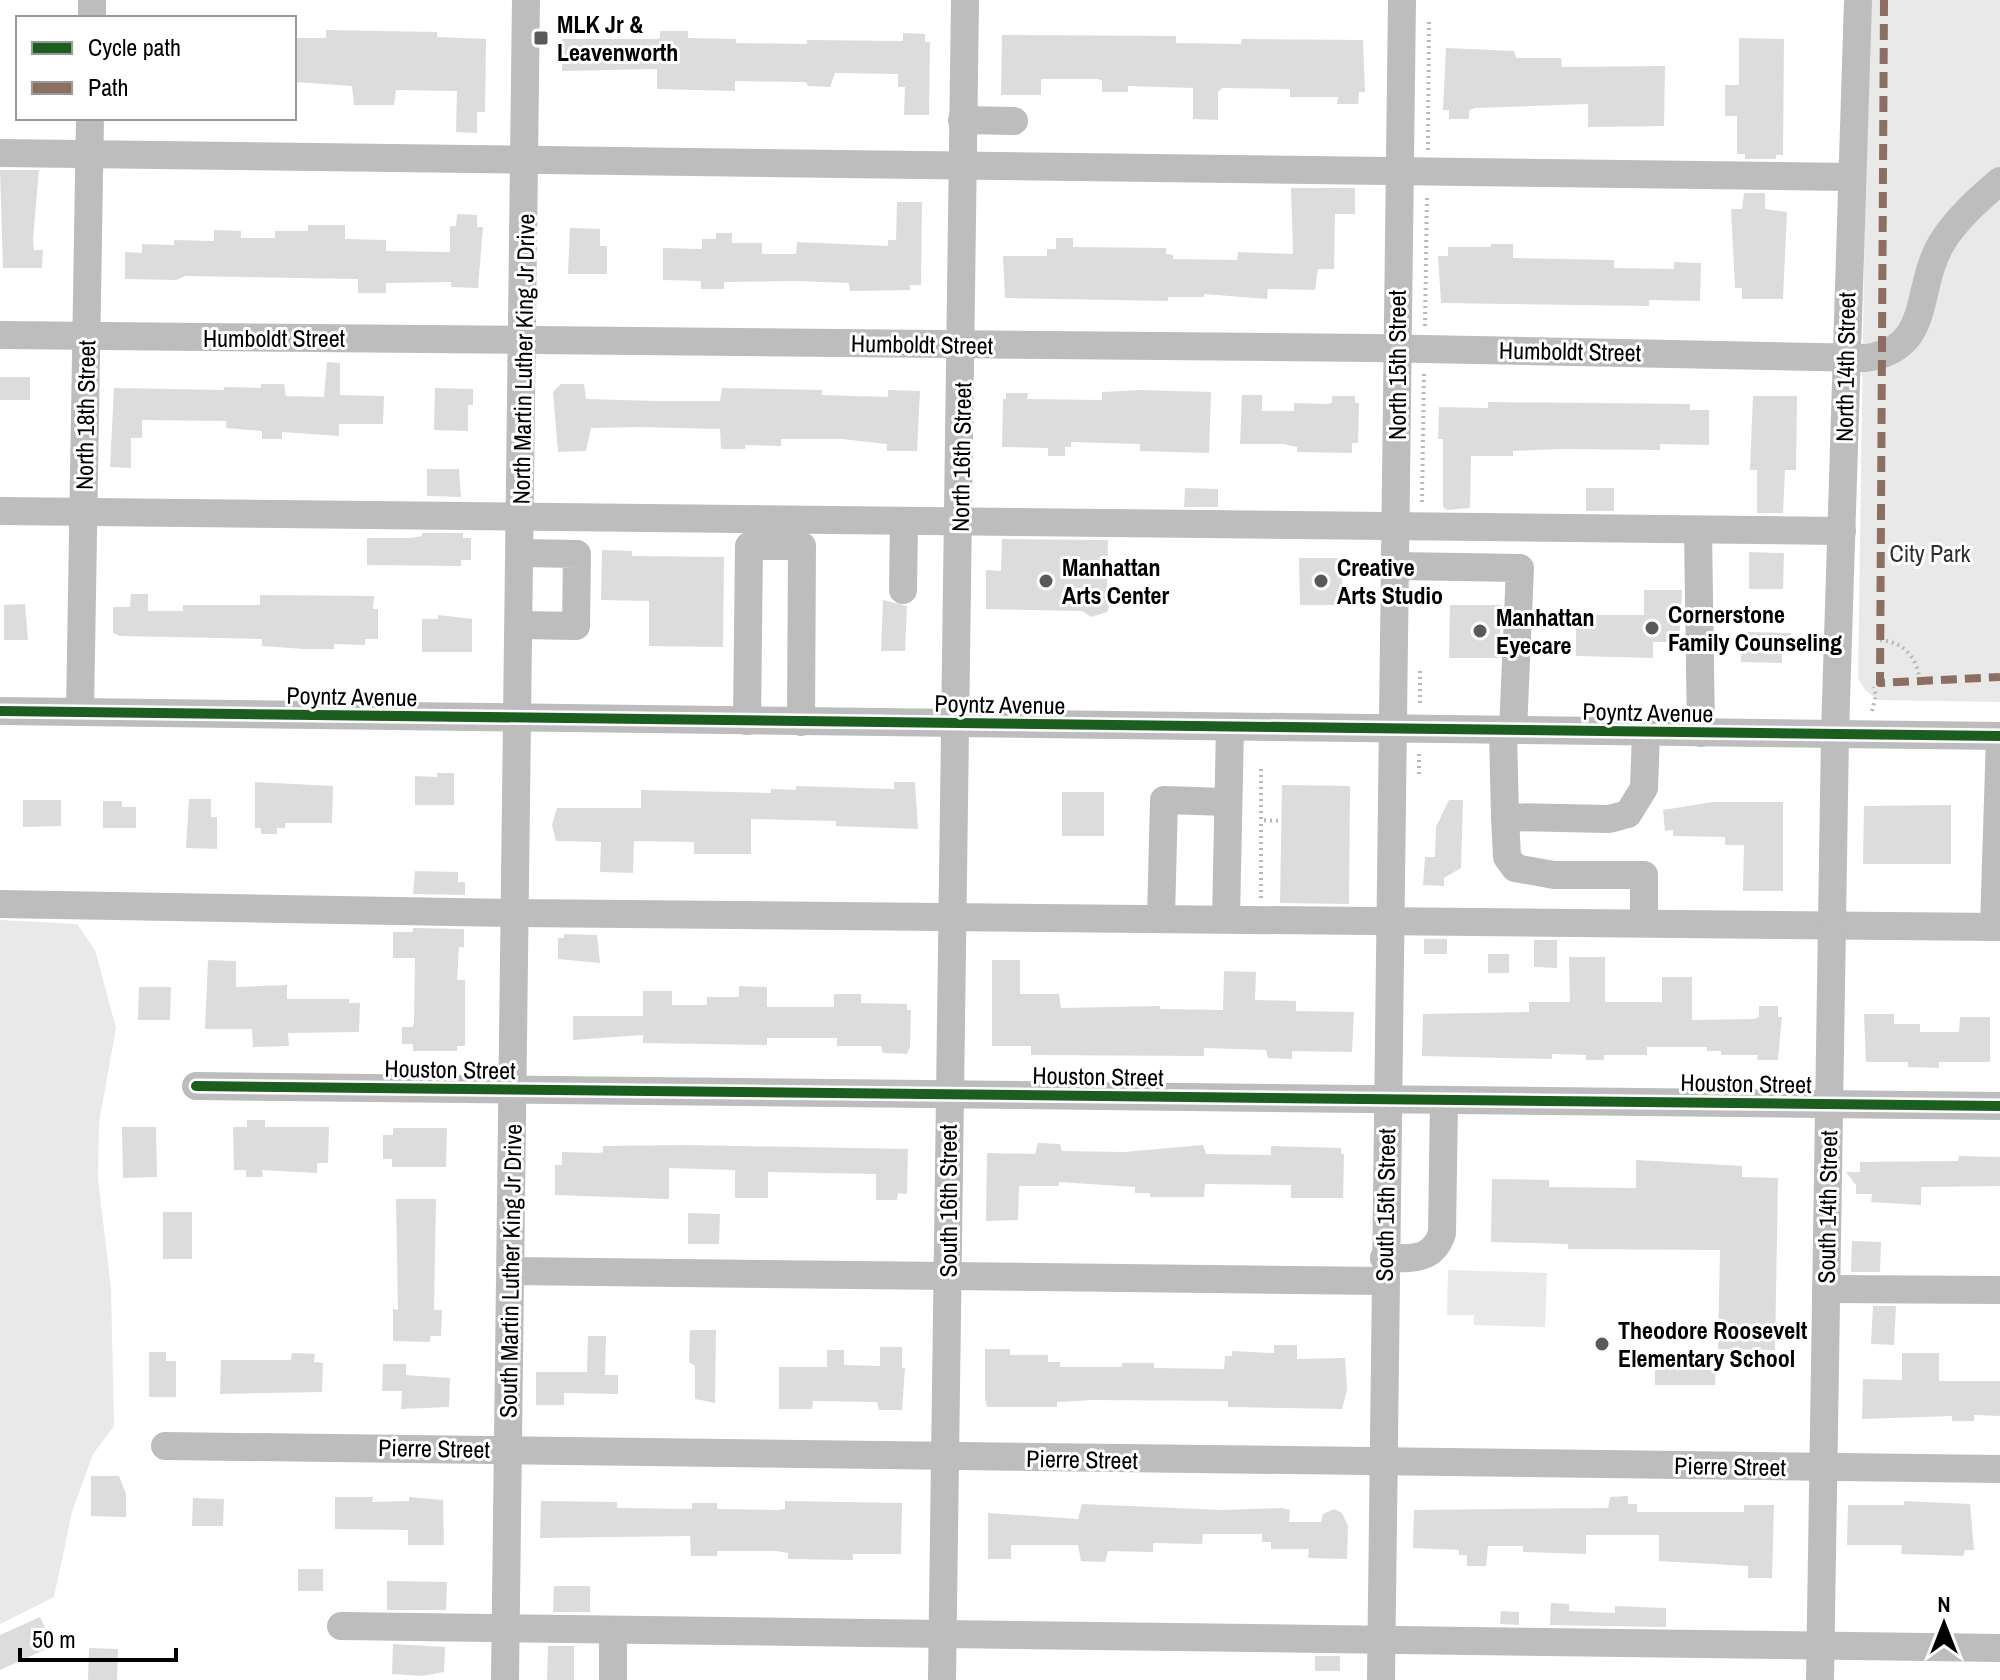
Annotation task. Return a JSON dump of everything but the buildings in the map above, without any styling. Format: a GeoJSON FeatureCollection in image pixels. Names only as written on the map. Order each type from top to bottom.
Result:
{"type":"FeatureCollection","features":[{"type":"Feature","properties":{"kind":"street","name":"North Martin Luther King Jr Drive"},"geometry":{"type":"LineString","coordinates":[[519,719],[526,0]]}},
{"type":"Feature","properties":{"kind":"street","name":"North 16th Street"},"geometry":{"type":"LineString","coordinates":[[955,723],[963,344],[961,165],[965,0]]}},
{"type":"Feature","properties":{"kind":"street","name":"North 15th Street"},"geometry":{"type":"LineString","coordinates":[[1402,0],[1395,349],[1410,529],[1397,566],[1408,730]]}},
{"type":"Feature","properties":{"kind":"street","name":"North 14th Street"},"geometry":{"type":"LineString","coordinates":[[1835,734],[1858,0]]}},
{"type":"Feature","properties":{"kind":"street","name":"North 18th Street"},"geometry":{"type":"LineString","coordinates":[[80,712],[90,120]]}},
{"type":"Feature","properties":{"kind":"street"},"geometry":{"type":"LineString","coordinates":[[962,120],[1014,121]]}},
{"type":"Feature","properties":{"kind":"street"},"geometry":{"type":"LineString","coordinates":[[0,153],[1851,177]]}},
{"type":"Feature","properties":{"kind":"street","name":"Humboldt Street"},"geometry":{"type":"LineString","coordinates":[[0,335],[1424,349],[1845,355],[1866,358],[1892,353],[1908,340],[1938,248],[1948,232],[2000,181]]}},
{"type":"Feature","properties":{"kind":"street"},"geometry":{"type":"LineString","coordinates":[[0,511],[1410,529],[1842,531]]}},
{"type":"Feature","properties":{"kind":"street"},"geometry":{"type":"LineString","coordinates":[[903,590],[904,522]]}},
{"type":"Feature","properties":{"kind":"street"},"geometry":{"type":"LineString","coordinates":[[1698,531],[1701,733]]}},
{"type":"Feature","properties":{"kind":"street"},"geometry":{"type":"LineString","coordinates":[[747,721],[749,546],[802,546],[801,722]]}},
{"type":"Feature","properties":{"kind":"street"},"geometry":{"type":"LineString","coordinates":[[520,553],[577,554],[576,626],[520,625]]}},
{"type":"Feature","properties":{"kind":"street"},"geometry":{"type":"LineString","coordinates":[[1397,566],[1520,568],[1508,731],[1507,857],[1515,868],[1554,875],[1644,875],[1644,922]]}},
{"type":"Feature","properties":{"kind":"street","name":"Poyntz Avenue"},"geometry":{"type":"LineString","coordinates":[[0,711],[2000,736]]}},
{"type":"Feature","properties":{"kind":"street","name":"South Martin Luther King Jr Drive"},"geometry":{"type":"LineString","coordinates":[[505,1680],[519,719]]}},
{"type":"Feature","properties":{"kind":"street","name":"South 16th Street"},"geometry":{"type":"LineString","coordinates":[[942,1680],[955,723]]}},
{"type":"Feature","properties":{"kind":"street"},"geometry":{"type":"LineString","coordinates":[[1226,919],[1230,727]]}},
{"type":"Feature","properties":{"kind":"street","name":"South 15th Street"},"geometry":{"type":"LineString","coordinates":[[1381,1680],[1384,1270],[1392,921],[1408,730]]}},
{"type":"Feature","properties":{"kind":"street"},"geometry":{"type":"LineString","coordinates":[[1505,817],[1609,819],[1628,814],[1644,788],[1646,732]]}},
{"type":"Feature","properties":{"kind":"street","name":"South 14th Street"},"geometry":{"type":"LineString","coordinates":[[1820,1680],[1835,734]]}},
{"type":"Feature","properties":{"kind":"street"},"geometry":{"type":"LineString","coordinates":[[0,904],[515,913],[1832,923],[1997,927],[2000,736]]}},
{"type":"Feature","properties":{"kind":"street"},"geometry":{"type":"LineString","coordinates":[[1161,918],[1164,800],[1227,802]]}},
{"type":"Feature","properties":{"kind":"street","name":"Houston Street"},"geometry":{"type":"LineString","coordinates":[[196,1086],[2000,1106]]}},
{"type":"Feature","properties":{"kind":"street"},"geometry":{"type":"LineString","coordinates":[[511,1271],[948,1275],[1384,1270],[1424,1256],[1437,1247],[1442,1233],[1444,1100]]}},
{"type":"Feature","properties":{"kind":"street"},"geometry":{"type":"LineString","coordinates":[[1826,1289],[2000,1290]]}},
{"type":"Feature","properties":{"kind":"street","name":"Pierre Street"},"geometry":{"type":"LineString","coordinates":[[165,1446],[2000,1469]]}},
{"type":"Feature","properties":{"kind":"street"},"geometry":{"type":"LineString","coordinates":[[341,1626],[2000,1648]]}},
{"type":"Feature","properties":{"kind":"street"},"geometry":{"type":"LineString","coordinates":[[613,1630],[613,1680]]}},
{"type":"Feature","properties":{"kind":"path"},"geometry":{"type":"LineString","coordinates":[[1410,529],[1424,349],[1429,18]]}},
{"type":"Feature","properties":{"kind":"path"},"geometry":{"type":"LineString","coordinates":[[1880,640],[1903,647],[1913,657],[1920,683]]}},
{"type":"Feature","properties":{"kind":"path"},"geometry":{"type":"LineString","coordinates":[[1419,772],[1408,730],[1420,668]]}},
{"type":"Feature","properties":{"kind":"path"},"geometry":{"type":"LineString","coordinates":[[1261,769],[1261,919]]}},
{"type":"Feature","properties":{"kind":"path"},"geometry":{"type":"LineString","coordinates":[[1261,820],[1281,821]]}},
{"type":"Feature","properties":{"kind":"green space","name":"City Park"},"geometry":{"type":"Polygon","coordinates":[[[1868,0],[2000,0],[2000,702],[1878,700],[1865,690],[1858,678],[1868,0]]]}},
{"type":"Feature","properties":{"kind":"green space"},"geometry":{"type":"Polygon","coordinates":[[[0,920],[77,924],[95,950],[116,1028],[99,1122],[98,1178],[111,1289],[114,1426],[93,1454],[72,1512],[54,1597],[0,1624],[0,920]]]}},
{"type":"Feature","properties":{"kind":"green space"},"geometry":{"type":"Polygon","coordinates":[[[1448,1270],[1547,1273],[1545,1327],[1474,1325],[1474,1315],[1447,1315],[1448,1270]]]}},
{"type":"Feature","properties":{"kind":"marked path"},"geometry":{"type":"LineString","coordinates":[[1884,0],[1880,683],[2000,677]]}},
{"type":"Feature","properties":{"kind":"cycle path"},"geometry":{"type":"LineString","coordinates":[[0,711],[2000,736]]}},
{"type":"Feature","properties":{"kind":"cycle path"},"geometry":{"type":"LineString","coordinates":[[196,1086],[2000,1106]]}},
{"type":"Feature","properties":{"kind":"place","name":"MLK Jr & Leavenworth"},"geometry":{"type":"Point","coordinates":[541,38]}},
{"type":"Feature","properties":{"kind":"place","name":"Manhattan Arts Center"},"geometry":{"type":"Point","coordinates":[1046,581]}},
{"type":"Feature","properties":{"kind":"place","name":"Creative Arts Studio"},"geometry":{"type":"Point","coordinates":[1321,581]}},
{"type":"Feature","properties":{"kind":"place","name":"Cornerstone Family Counseling"},"geometry":{"type":"Point","coordinates":[1652,628]}},
{"type":"Feature","properties":{"kind":"place","name":"Manhattan Eyecare"},"geometry":{"type":"Point","coordinates":[1480,631]}},
{"type":"Feature","properties":{"kind":"place","name":"Theodore Roosevelt Elementary School"},"geometry":{"type":"Point","coordinates":[1602,1344]}}]}
